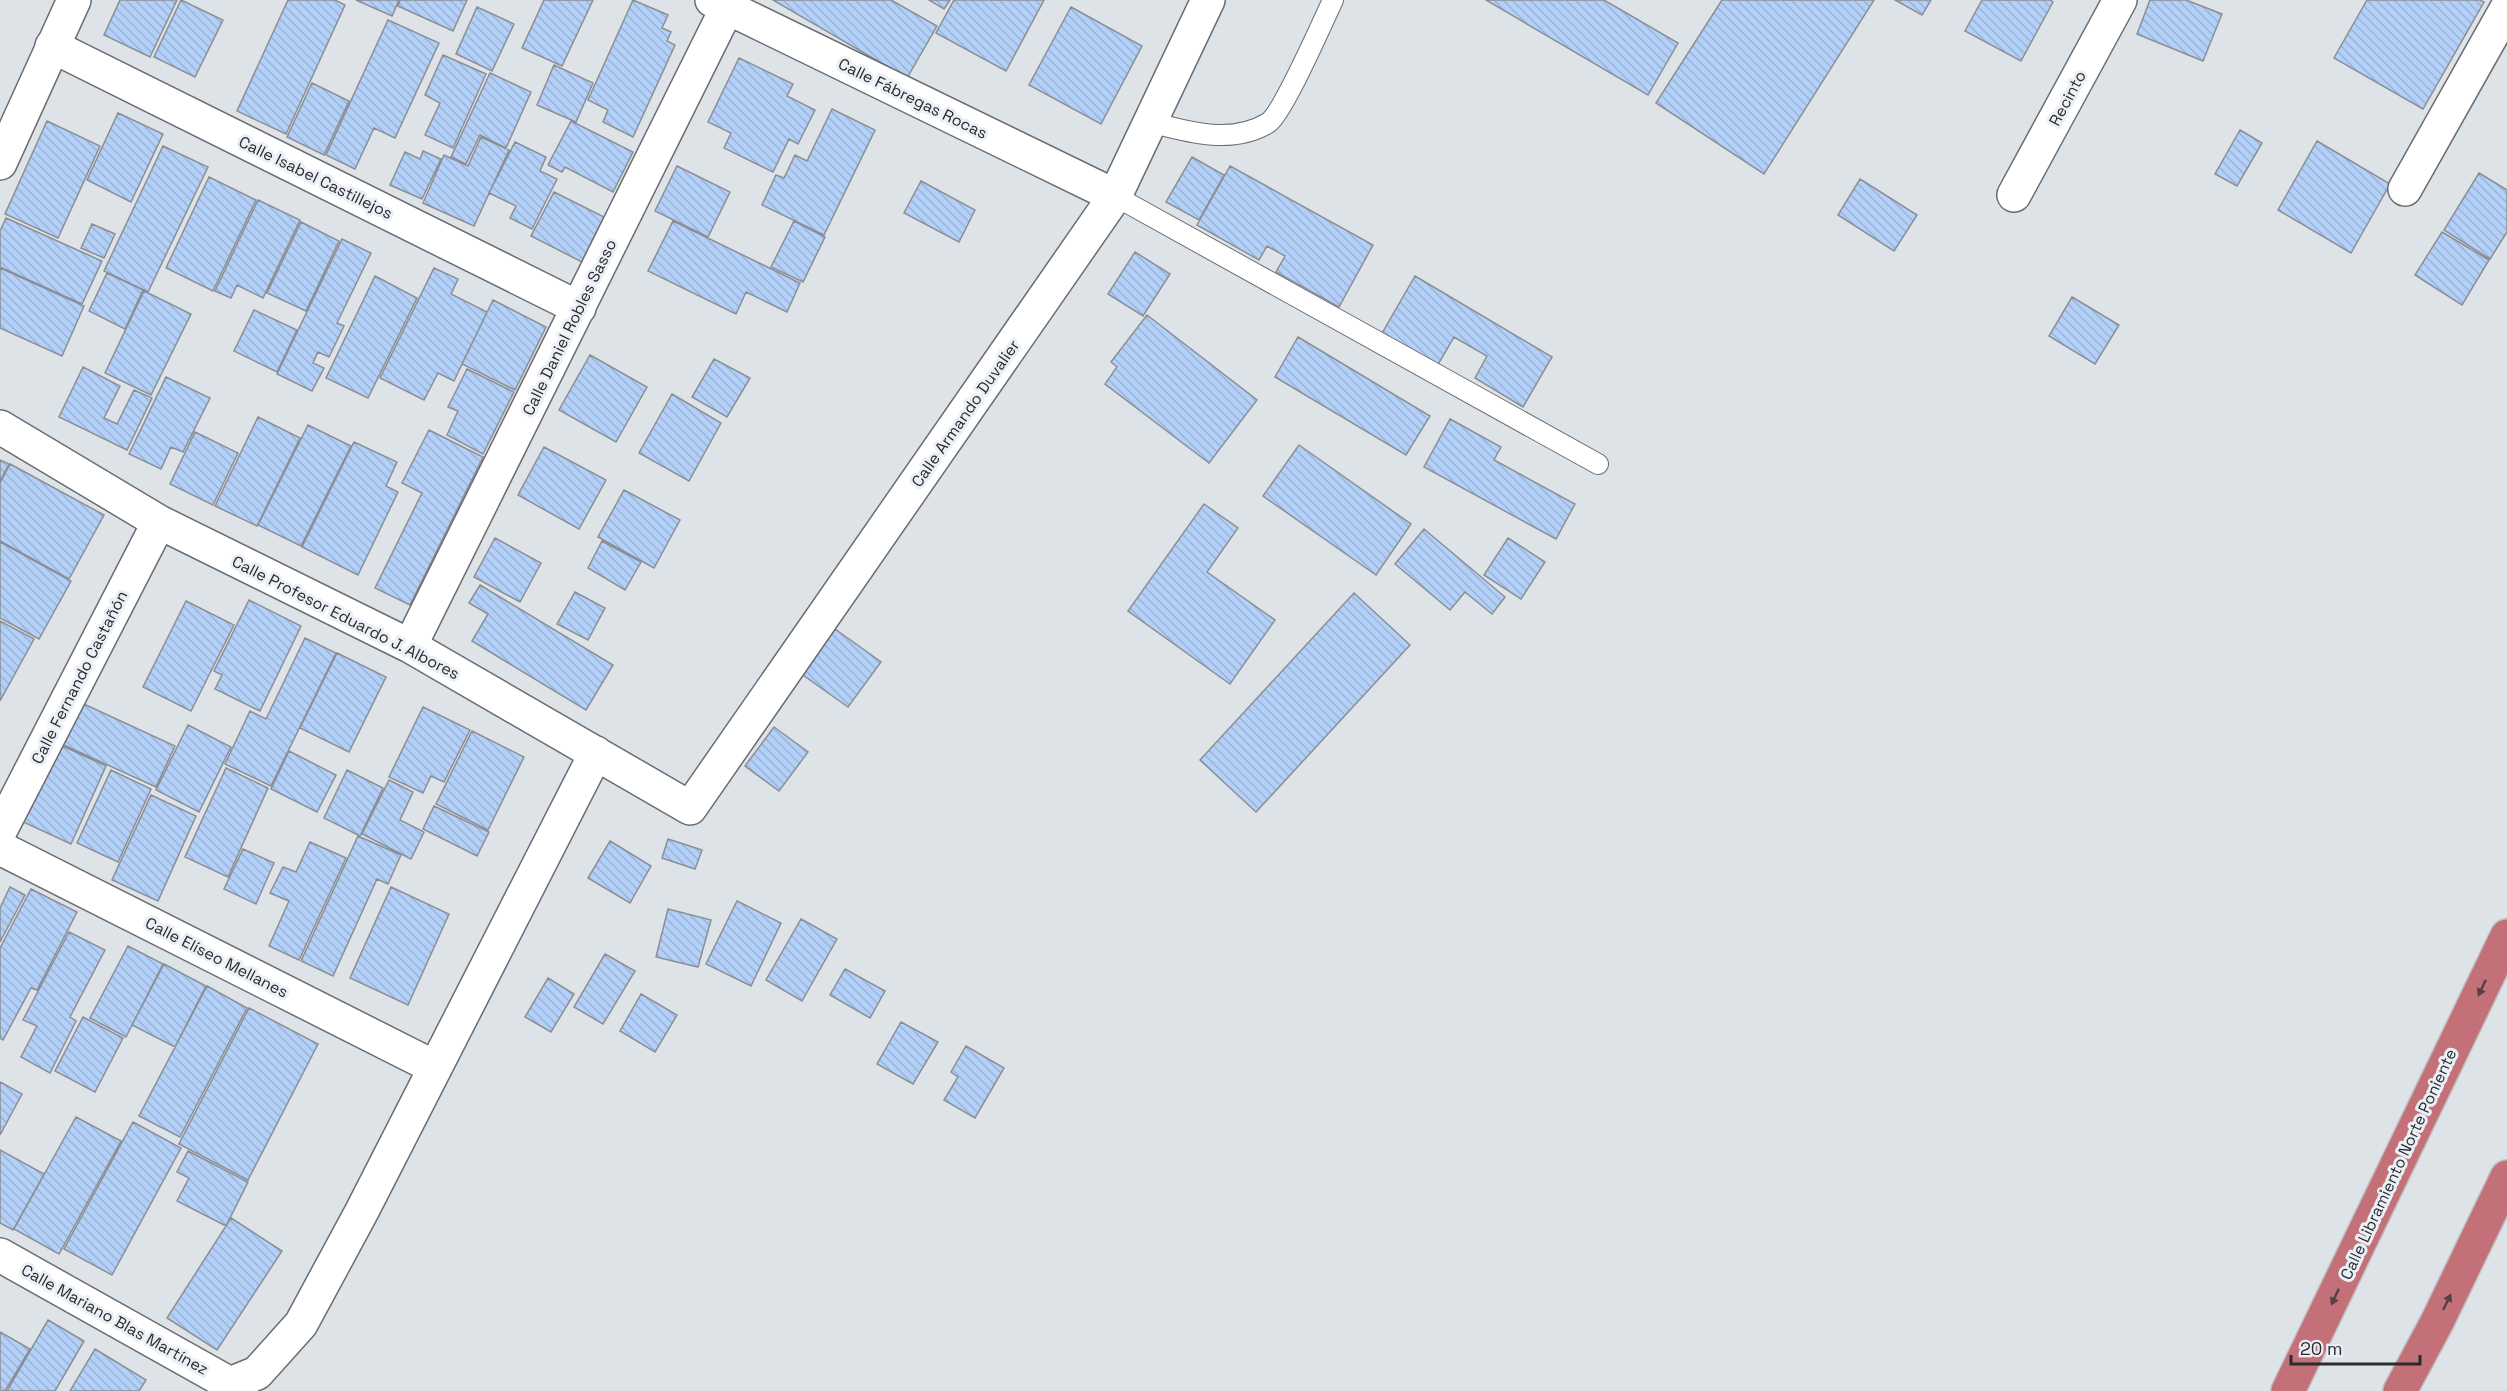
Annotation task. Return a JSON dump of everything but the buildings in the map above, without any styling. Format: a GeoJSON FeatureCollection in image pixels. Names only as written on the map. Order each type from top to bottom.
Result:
{"type":"FeatureCollection","features":[{"type":"Feature","properties":{"kind":"highway","name":"Calle Libramiento Norte Poniente"},"geometry":{"type":"LineString","coordinates":[[2288,1391],[2507,936]]}},
{"type":"Feature","properties":{"kind":"highway"},"geometry":{"type":"LineString","coordinates":[[2400,1391],[2437,1322],[2507,1177]]}},
{"type":"Feature","properties":{"kind":"street"},"geometry":{"type":"LineString","coordinates":[[0,163],[74,0]]}},
{"type":"Feature","properties":{"kind":"street","name":"Calle Armando Duvalier"},"geometry":{"type":"LineString","coordinates":[[690,808],[1115,196],[1208,0]]}},
{"type":"Feature","properties":{"kind":"street","name":"Recinto"},"geometry":{"type":"LineString","coordinates":[[2014,195],[2120,0]]}},
{"type":"Feature","properties":{"kind":"street","name":"Calle Fábregas Rocas"},"geometry":{"type":"LineString","coordinates":[[724,3],[1115,196]]}},
{"type":"Feature","properties":{"kind":"street","name":"Calle Daniel Robles Sasso"},"geometry":{"type":"LineString","coordinates":[[410,646],[579,308],[724,3]]}},
{"type":"Feature","properties":{"kind":"street"},"geometry":{"type":"LineString","coordinates":[[2405,189],[2507,8]]}},
{"type":"Feature","properties":{"kind":"street","name":"Calle Isabel Castillejos"},"geometry":{"type":"LineString","coordinates":[[52,46],[579,308]]}},
{"type":"Feature","properties":{"kind":"street","name":"Calle Profesor Eduardo J. Albores"},"geometry":{"type":"LineString","coordinates":[[0,428],[159,522],[410,646],[690,808]]}},
{"type":"Feature","properties":{"kind":"street","name":"Calle Fernando Castañón"},"geometry":{"type":"LineString","coordinates":[[0,831],[159,522]]}},
{"type":"Feature","properties":{"kind":"street"},"geometry":{"type":"LineString","coordinates":[[434,1067],[596,753]]}},
{"type":"Feature","properties":{"kind":"street","name":"Calle Elíseo Mellanes"},"geometry":{"type":"LineString","coordinates":[[0,848],[434,1067]]}},
{"type":"Feature","properties":{"kind":"street","name":"Calle Mariano Blas Martínez"},"geometry":{"type":"LineString","coordinates":[[0,1255],[230,1384],[257,1372],[301,1324],[362,1211],[434,1067]]}},
{"type":"Feature","properties":{"kind":"lane"},"geometry":{"type":"LineString","coordinates":[[1150,122],[1191,133],[1219,136],[1240,133],[1269,122],[1291,89],[1333,0]]}},
{"type":"Feature","properties":{"kind":"lane"},"geometry":{"type":"LineString","coordinates":[[1115,196],[1598,464]]}}]}
